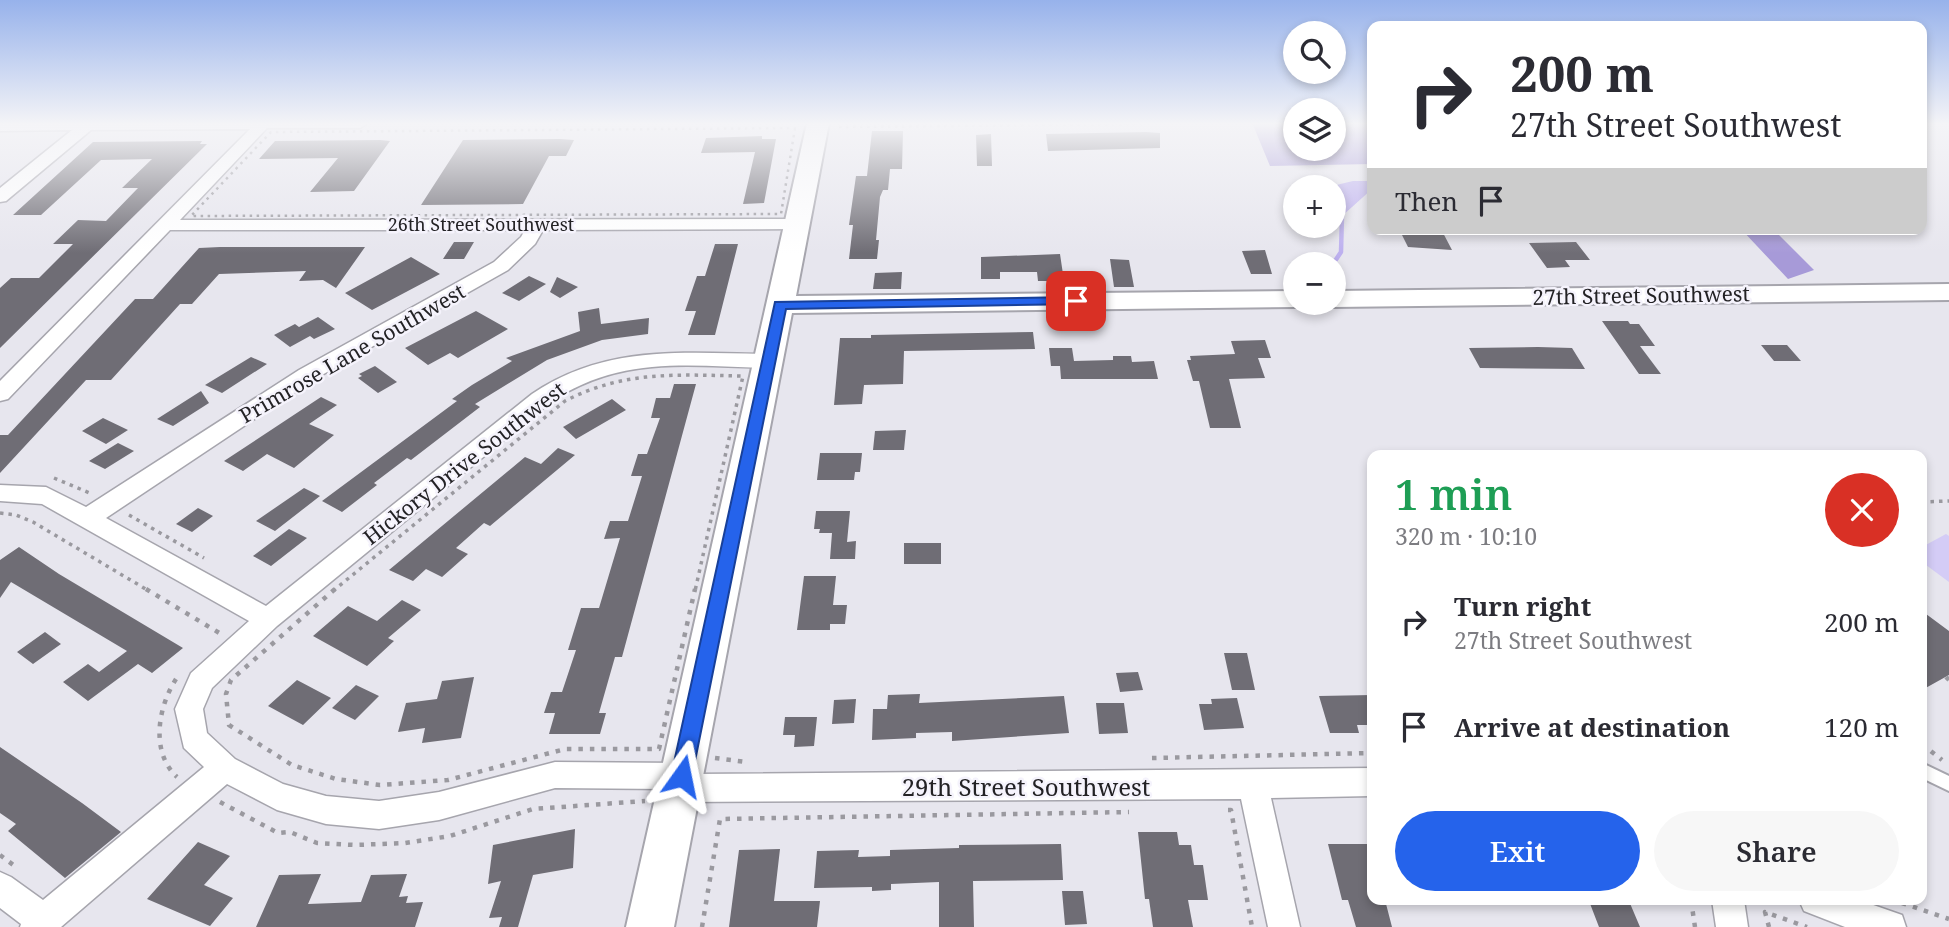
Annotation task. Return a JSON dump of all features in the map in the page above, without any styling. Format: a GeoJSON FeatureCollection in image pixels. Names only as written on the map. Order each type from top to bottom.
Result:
{"type":"FeatureCollection","features":[{"type":"Feature","properties":{"kind":"street"},"geometry":{"type":"LineString","coordinates":[[0,197],[38,166]]}},
{"type":"Feature","properties":{"kind":"street"},"geometry":{"type":"LineString","coordinates":[[0,394],[165,225],[227,166]]}},
{"type":"Feature","properties":{"kind":"street"},"geometry":{"type":"LineString","coordinates":[[650,927],[797,224],[814,166]]}},
{"type":"Feature","properties":{"kind":"street","name":"Primrose Lane Southwest"},"geometry":{"type":"LineString","coordinates":[[90,507],[306,375],[501,266],[529,240],[537,224]]}},
{"type":"Feature","properties":{"kind":"street","name":"26th Street Southwest"},"geometry":{"type":"LineString","coordinates":[[165,225],[797,224]]}},
{"type":"Feature","properties":{"kind":"street","name":"27th Street Southwest"},"geometry":{"type":"LineString","coordinates":[[1346,299],[1949,292]]}},
{"type":"Feature","properties":{"kind":"street"},"geometry":{"type":"LineString","coordinates":[[780,305],[1283,299]]}},
{"type":"Feature","properties":{"kind":"street","name":"Hickory Drive Southwest"},"geometry":{"type":"LineString","coordinates":[[268,619],[540,400],[568,381],[602,368],[636,362],[768,361]]}},
{"type":"Feature","properties":{"kind":"street"},"geometry":{"type":"LineString","coordinates":[[0,493],[46,496],[90,507],[268,619]]}},
{"type":"Feature","properties":{"kind":"street","name":"29th Street Southwest"},"geometry":{"type":"LineString","coordinates":[[268,619],[201,681],[189,709],[194,739],[225,768],[277,796],[326,810],[379,814],[439,806],[555,775],[680,782],[1253,785],[1367,782]]}},
{"type":"Feature","properties":{"kind":"street"},"geometry":{"type":"LineString","coordinates":[[9,878],[39,924],[225,768]]}},
{"type":"Feature","properties":{"kind":"street"},"geometry":{"type":"LineString","coordinates":[[1253,785],[1284,927]]}},
{"type":"Feature","properties":{"kind":"street"},"geometry":{"type":"LineString","coordinates":[[1729,905],[1732,927]]}},
{"type":"Feature","properties":{"kind":"street"},"geometry":{"type":"LineString","coordinates":[[1829,905],[1891,927]]}},
{"type":"Feature","properties":{"kind":"lane"},"geometry":{"type":"LineString","coordinates":[[1927,772],[1949,783]]}},
{"type":"Feature","properties":{"kind":"path"},"geometry":{"type":"LineString","coordinates":[[234,166],[191,216],[781,214],[789,166]]}},
{"type":"Feature","properties":{"kind":"path"},"geometry":{"type":"LineString","coordinates":[[736,375],[743,376],[740,398],[659,749],[554,751],[520,758],[473,774],[403,787],[357,783],[321,776],[290,764],[229,725],[226,694],[231,680],[257,655],[565,401],[602,382],[625,377],[736,375]]}},
{"type":"Feature","properties":{"kind":"path"},"geometry":{"type":"LineString","coordinates":[[49,478],[61,479],[90,507]]}},
{"type":"Feature","properties":{"kind":"path"},"geometry":{"type":"LineString","coordinates":[[1927,502],[1949,501]]}},
{"type":"Feature","properties":{"kind":"path"},"geometry":{"type":"LineString","coordinates":[[124,512],[213,564]]}},
{"type":"Feature","properties":{"kind":"path"},"geometry":{"type":"LineString","coordinates":[[0,513],[16,515],[33,522],[221,634],[212,642]]}},
{"type":"Feature","properties":{"kind":"path"},"geometry":{"type":"LineString","coordinates":[[177,678],[169,689],[158,721],[166,767],[184,782]]}},
{"type":"Feature","properties":{"kind":"path"},"geometry":{"type":"LineString","coordinates":[[717,748],[715,758],[753,763]]}},
{"type":"Feature","properties":{"kind":"path"},"geometry":{"type":"LineString","coordinates":[[1927,748],[1949,766]]}},
{"type":"Feature","properties":{"kind":"path"},"geometry":{"type":"LineString","coordinates":[[1151,758],[1367,753]]}},
{"type":"Feature","properties":{"kind":"path"},"geometry":{"type":"LineString","coordinates":[[1217,810],[1230,810],[1252,927]]}},
{"type":"Feature","properties":{"kind":"path"},"geometry":{"type":"LineString","coordinates":[[702,927],[720,819],[1134,812]]}},
{"type":"Feature","properties":{"kind":"path"},"geometry":{"type":"LineString","coordinates":[[0,855],[9,878]]}},
{"type":"Feature","properties":{"kind":"path"},"geometry":{"type":"LineString","coordinates":[[1692,905],[1695,927]]}},
{"type":"Feature","properties":{"kind":"path"},"geometry":{"type":"LineString","coordinates":[[1908,905],[1949,919]]}},
{"type":"Feature","properties":{"kind":"path"},"geometry":{"type":"LineString","coordinates":[[1769,927],[1765,912],[1807,927]]}},
{"type":"Feature","properties":{"kind":"shaded area"},"geometry":{"type":"Polygon","coordinates":[[[1367,181],[1367,194],[1346,212],[1346,183],[1367,181]]]}},
{"type":"Feature","properties":{"kind":"shaded area"},"geometry":{"type":"Polygon","coordinates":[[[1747,235],[1779,235],[1814,270],[1788,279],[1747,235]]]}},
{"type":"Feature","properties":{"kind":"shaded area"},"geometry":{"type":"Polygon","coordinates":[[[1946,534],[1949,536],[1949,582],[1927,566],[1927,544],[1946,534]]]}},
{"type":"Feature","properties":{"kind":"building"},"geometry":{"type":"Polygon","coordinates":[[[66,166],[94,166],[41,215],[13,215],[66,166]]]}},
{"type":"Feature","properties":{"kind":"building"},"geometry":{"type":"Polygon","coordinates":[[[144,166],[184,166],[0,348],[0,288],[11,278],[39,278],[73,244],[53,244],[78,220],[106,221],[138,188],[122,188],[144,166]]]}},
{"type":"Feature","properties":{"kind":"building"},"geometry":{"type":"Polygon","coordinates":[[[331,166],[372,166],[354,191],[310,192],[331,166]]]}},
{"type":"Feature","properties":{"kind":"building"},"geometry":{"type":"Polygon","coordinates":[[[446,166],[543,166],[523,204],[421,205],[446,166]]]}},
{"type":"Feature","properties":{"kind":"building"},"geometry":{"type":"Polygon","coordinates":[[[752,166],[771,166],[764,203],[743,204],[752,166]]]}},
{"type":"Feature","properties":{"kind":"building"},"geometry":{"type":"Polygon","coordinates":[[[868,166],[902,166],[902,169],[890,169],[888,190],[883,190],[880,197],[877,259],[849,259],[853,225],[849,225],[856,176],[867,176],[868,166]]]}},
{"type":"Feature","properties":{"kind":"building"},"geometry":{"type":"Polygon","coordinates":[[[1402,235],[1444,235],[1452,250],[1408,247],[1402,235]]]}},
{"type":"Feature","properties":{"kind":"building"},"geometry":{"type":"Polygon","coordinates":[[[454,242],[474,242],[464,259],[443,259],[454,242]]]}},
{"type":"Feature","properties":{"kind":"building"},"geometry":{"type":"Polygon","coordinates":[[[1576,242],[1590,260],[1565,260],[1570,267],[1547,268],[1529,243],[1576,242]]]}},
{"type":"Feature","properties":{"kind":"building"},"geometry":{"type":"Polygon","coordinates":[[[715,244],[738,244],[715,335],[688,335],[696,311],[685,311],[697,276],[705,276],[715,244]]]}},
{"type":"Feature","properties":{"kind":"building"},"geometry":{"type":"Polygon","coordinates":[[[365,247],[336,288],[323,280],[299,281],[306,271],[219,274],[192,304],[180,304],[111,380],[86,380],[0,473],[0,435],[8,435],[135,299],[153,299],[199,248],[365,247]]]}},
{"type":"Feature","properties":{"kind":"building"},"geometry":{"type":"Polygon","coordinates":[[[1265,250],[1272,274],[1251,274],[1242,251],[1265,250]]]}},
{"type":"Feature","properties":{"kind":"building"},"geometry":{"type":"Polygon","coordinates":[[[1060,254],[1064,281],[1038,281],[1037,272],[1000,272],[1000,279],[981,279],[981,257],[1060,254]]]}},
{"type":"Feature","properties":{"kind":"building"},"geometry":{"type":"Polygon","coordinates":[[[411,257],[440,274],[372,310],[345,293],[411,257]]]}},
{"type":"Feature","properties":{"kind":"building"},"geometry":{"type":"Polygon","coordinates":[[[1110,259],[1129,260],[1134,287],[1114,287],[1110,259]]]}},
{"type":"Feature","properties":{"kind":"building"},"geometry":{"type":"Polygon","coordinates":[[[902,272],[901,289],[873,289],[875,273],[902,272]]]}},
{"type":"Feature","properties":{"kind":"building"},"geometry":{"type":"Polygon","coordinates":[[[529,276],[546,284],[519,301],[502,293],[529,276]]]}},
{"type":"Feature","properties":{"kind":"building"},"geometry":{"type":"Polygon","coordinates":[[[557,277],[578,287],[560,298],[550,292],[557,277]]]}},
{"type":"Feature","properties":{"kind":"building"},"geometry":{"type":"Polygon","coordinates":[[[599,308],[601,324],[649,318],[648,334],[602,340],[547,360],[475,404],[480,407],[411,460],[407,458],[374,483],[377,485],[342,512],[322,501],[457,401],[452,399],[512,361],[506,358],[580,331],[578,312],[599,308]]]}},
{"type":"Feature","properties":{"kind":"building"},"geometry":{"type":"Polygon","coordinates":[[[476,311],[508,329],[458,358],[450,353],[428,365],[405,348],[476,311]]]}},
{"type":"Feature","properties":{"kind":"building"},"geometry":{"type":"Polygon","coordinates":[[[318,317],[335,329],[314,339],[310,336],[290,347],[274,335],[295,324],[299,327],[318,317]]]}},
{"type":"Feature","properties":{"kind":"building"},"geometry":{"type":"Polygon","coordinates":[[[1602,321],[1628,321],[1630,324],[1639,324],[1655,346],[1640,346],[1661,374],[1639,374],[1602,321]]]}},
{"type":"Feature","properties":{"kind":"building"},"geometry":{"type":"Polygon","coordinates":[[[1033,332],[1035,349],[904,351],[903,384],[864,385],[862,404],[834,405],[840,338],[1033,332]]]}},
{"type":"Feature","properties":{"kind":"building"},"geometry":{"type":"Polygon","coordinates":[[[1265,340],[1271,358],[1258,358],[1265,378],[1229,379],[1241,428],[1210,428],[1199,381],[1193,381],[1187,360],[1191,360],[1190,356],[1235,354],[1231,341],[1265,340]]]}},
{"type":"Feature","properties":{"kind":"building"},"geometry":{"type":"Polygon","coordinates":[[[1761,345],[1787,345],[1801,361],[1774,361],[1761,345]]]}},
{"type":"Feature","properties":{"kind":"building"},"geometry":{"type":"Polygon","coordinates":[[[1049,348],[1072,348],[1074,361],[1113,360],[1113,356],[1131,356],[1132,362],[1154,361],[1158,379],[1061,379],[1060,366],[1051,366],[1049,348]]]}},
{"type":"Feature","properties":{"kind":"building"},"geometry":{"type":"Polygon","coordinates":[[[1469,348],[1572,348],[1585,369],[1480,368],[1469,348]]]}},
{"type":"Feature","properties":{"kind":"building"},"geometry":{"type":"Polygon","coordinates":[[[251,357],[267,364],[222,393],[205,385],[251,357]]]}},
{"type":"Feature","properties":{"kind":"building"},"geometry":{"type":"Polygon","coordinates":[[[375,366],[397,382],[378,393],[358,378],[362,376],[359,374],[375,366]]]}},
{"type":"Feature","properties":{"kind":"building"},"geometry":{"type":"Polygon","coordinates":[[[674,384],[696,384],[622,657],[615,657],[599,713],[606,713],[600,734],[549,734],[555,713],[544,713],[551,692],[562,692],[576,650],[568,650],[581,608],[599,608],[620,538],[604,539],[610,521],[628,521],[642,476],[631,476],[638,454],[647,454],[660,418],[651,418],[656,398],[670,398],[674,384]]]}},
{"type":"Feature","properties":{"kind":"building"},"geometry":{"type":"Polygon","coordinates":[[[201,391],[209,403],[173,426],[157,419],[201,391]]]}},
{"type":"Feature","properties":{"kind":"building"},"geometry":{"type":"Polygon","coordinates":[[[321,397],[337,405],[309,424],[334,435],[294,468],[267,454],[243,471],[224,461],[321,397]]]}},
{"type":"Feature","properties":{"kind":"building"},"geometry":{"type":"Polygon","coordinates":[[[612,399],[626,410],[576,439],[563,427],[612,399]]]}},
{"type":"Feature","properties":{"kind":"building"},"geometry":{"type":"Polygon","coordinates":[[[103,418],[128,430],[106,444],[82,431],[103,418]]]}},
{"type":"Feature","properties":{"kind":"building"},"geometry":{"type":"Polygon","coordinates":[[[906,430],[904,450],[873,450],[875,431],[906,430]]]}},
{"type":"Feature","properties":{"kind":"building"},"geometry":{"type":"Polygon","coordinates":[[[118,443],[134,451],[105,469],[89,461],[118,443]]]}},
{"type":"Feature","properties":{"kind":"building"},"geometry":{"type":"Polygon","coordinates":[[[558,448],[575,455],[490,526],[484,523],[456,548],[468,554],[442,577],[426,569],[413,581],[389,570],[525,457],[541,464],[558,448]]]}},
{"type":"Feature","properties":{"kind":"building"},"geometry":{"type":"Polygon","coordinates":[[[820,453],[862,453],[860,472],[855,472],[854,480],[817,480],[820,453]]]}},
{"type":"Feature","properties":{"kind":"building"},"geometry":{"type":"Polygon","coordinates":[[[304,488],[320,496],[275,531],[256,521],[304,488]]]}},
{"type":"Feature","properties":{"kind":"building"},"geometry":{"type":"Polygon","coordinates":[[[198,508],[213,516],[192,532],[176,524],[198,508]]]}},
{"type":"Feature","properties":{"kind":"building"},"geometry":{"type":"Polygon","coordinates":[[[816,511],[850,511],[847,542],[856,541],[855,559],[830,559],[832,533],[819,533],[820,529],[814,529],[816,511]]]}},
{"type":"Feature","properties":{"kind":"building"},"geometry":{"type":"Polygon","coordinates":[[[289,529],[307,538],[271,566],[253,556],[289,529]]]}},
{"type":"Feature","properties":{"kind":"building"},"geometry":{"type":"Polygon","coordinates":[[[904,543],[941,543],[941,564],[904,564],[904,543]]]}},
{"type":"Feature","properties":{"kind":"building"},"geometry":{"type":"Polygon","coordinates":[[[19,547],[183,648],[152,673],[138,664],[88,701],[63,682],[88,664],[99,672],[127,651],[11,582],[0,598],[0,560],[19,547]]]}},
{"type":"Feature","properties":{"kind":"building"},"geometry":{"type":"Polygon","coordinates":[[[804,576],[836,576],[833,605],[847,605],[845,624],[830,624],[830,630],[797,630],[804,576]]]}},
{"type":"Feature","properties":{"kind":"building"},"geometry":{"type":"Polygon","coordinates":[[[402,600],[421,610],[388,638],[394,641],[367,666],[313,636],[348,606],[377,621],[402,600]]]}},
{"type":"Feature","properties":{"kind":"building"},"geometry":{"type":"Polygon","coordinates":[[[1927,615],[1949,631],[1949,675],[1927,687],[1927,615]]]}},
{"type":"Feature","properties":{"kind":"building"},"geometry":{"type":"Polygon","coordinates":[[[45,632],[61,644],[33,664],[17,652],[45,632]]]}},
{"type":"Feature","properties":{"kind":"building"},"geometry":{"type":"Polygon","coordinates":[[[1224,653],[1247,653],[1255,690],[1232,690],[1224,653]]]}},
{"type":"Feature","properties":{"kind":"building"},"geometry":{"type":"Polygon","coordinates":[[[1138,672],[1143,690],[1120,692],[1116,673],[1138,672]]]}},
{"type":"Feature","properties":{"kind":"building"},"geometry":{"type":"Polygon","coordinates":[[[474,677],[461,738],[422,743],[425,728],[398,732],[406,703],[437,699],[442,681],[474,677]]]}},
{"type":"Feature","properties":{"kind":"building"},"geometry":{"type":"Polygon","coordinates":[[[297,680],[331,698],[303,725],[268,706],[297,680]]]}},
{"type":"Feature","properties":{"kind":"building"},"geometry":{"type":"Polygon","coordinates":[[[356,685],[379,696],[355,720],[332,708],[356,685]]]}},
{"type":"Feature","properties":{"kind":"building"},"geometry":{"type":"Polygon","coordinates":[[[920,694],[919,703],[1064,696],[1069,733],[952,741],[952,732],[916,733],[916,738],[872,740],[873,709],[887,709],[888,695],[920,694]]]}},
{"type":"Feature","properties":{"kind":"building"},"geometry":{"type":"Polygon","coordinates":[[[1367,695],[1367,725],[1357,725],[1359,733],[1330,733],[1319,696],[1367,695]]]}},
{"type":"Feature","properties":{"kind":"building"},"geometry":{"type":"Polygon","coordinates":[[[1237,698],[1244,728],[1204,730],[1199,704],[1212,704],[1211,699],[1237,698]]]}},
{"type":"Feature","properties":{"kind":"building"},"geometry":{"type":"Polygon","coordinates":[[[856,699],[854,723],[832,724],[834,700],[856,699]]]}},
{"type":"Feature","properties":{"kind":"building"},"geometry":{"type":"Polygon","coordinates":[[[1096,703],[1124,703],[1128,733],[1099,734],[1096,703]]]}},
{"type":"Feature","properties":{"kind":"building"},"geometry":{"type":"Polygon","coordinates":[[[785,717],[817,717],[814,746],[794,747],[795,735],[783,735],[785,717]]]}},
{"type":"Feature","properties":{"kind":"building"},"geometry":{"type":"Polygon","coordinates":[[[0,747],[121,832],[65,878],[8,831],[16,824],[0,813],[0,747]]]}},
{"type":"Feature","properties":{"kind":"building"},"geometry":{"type":"Polygon","coordinates":[[[575,829],[573,868],[533,875],[518,927],[499,927],[502,917],[489,918],[501,881],[488,884],[493,845],[575,829]]]}},
{"type":"Feature","properties":{"kind":"building"},"geometry":{"type":"Polygon","coordinates":[[[1138,832],[1177,832],[1179,845],[1191,845],[1194,865],[1203,865],[1208,900],[1188,900],[1193,927],[1153,927],[1149,899],[1145,899],[1138,832]]]}},
{"type":"Feature","properties":{"kind":"building"},"geometry":{"type":"Polygon","coordinates":[[[198,842],[230,856],[204,885],[233,898],[210,926],[147,899],[198,842]]]}},
{"type":"Feature","properties":{"kind":"building"},"geometry":{"type":"Polygon","coordinates":[[[1061,844],[1063,880],[973,881],[974,927],[939,927],[939,882],[891,884],[891,890],[872,891],[872,887],[814,888],[817,851],[859,850],[858,857],[890,856],[890,850],[959,848],[959,845],[1061,844]]]}},
{"type":"Feature","properties":{"kind":"building"},"geometry":{"type":"Polygon","coordinates":[[[1328,844],[1367,844],[1367,905],[1386,905],[1392,927],[1356,927],[1348,900],[1342,900],[1328,844]]]}},
{"type":"Feature","properties":{"kind":"building"},"geometry":{"type":"Polygon","coordinates":[[[780,849],[774,901],[820,901],[817,927],[729,927],[739,850],[780,849]]]}},
{"type":"Feature","properties":{"kind":"building"},"geometry":{"type":"Polygon","coordinates":[[[321,874],[308,904],[361,902],[371,875],[407,874],[399,897],[408,896],[406,903],[423,902],[415,927],[256,927],[279,875],[321,874]]]}},
{"type":"Feature","properties":{"kind":"building"},"geometry":{"type":"Polygon","coordinates":[[[1062,891],[1083,891],[1087,924],[1065,925],[1062,891]]]}},
{"type":"Feature","properties":{"kind":"building"},"geometry":{"type":"Polygon","coordinates":[[[1591,905],[1631,905],[1640,927],[1599,927],[1591,905]]]}},
{"type":"Feature","properties":{"kind":"waterway"},"geometry":{"type":"LineString","coordinates":[[1341,238],[1341,252]]}},
{"type":"Feature","properties":{"kind":"route"},"geometry":{"type":"LineString","coordinates":[[682,776],[780,305],[1076,301]]}}]}
